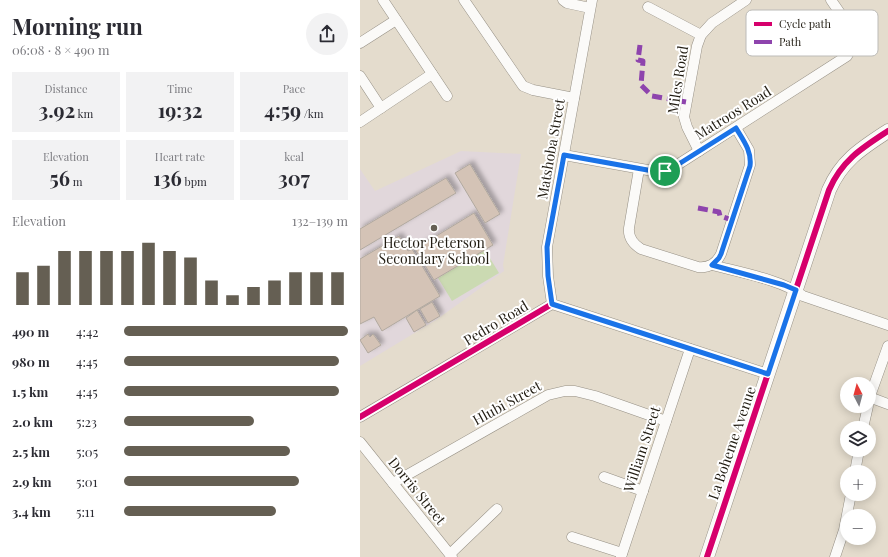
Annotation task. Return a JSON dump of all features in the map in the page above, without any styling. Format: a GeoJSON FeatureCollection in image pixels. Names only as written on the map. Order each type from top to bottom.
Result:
{"type":"FeatureCollection","features":[{"type":"Feature","properties":{"kind":"street"},"geometry":{"type":"LineString","coordinates":[[382,0],[447,96]]}},
{"type":"Feature","properties":{"kind":"street"},"geometry":{"type":"LineString","coordinates":[[464,0],[523,86],[532,90],[574,98]]}},
{"type":"Feature","properties":{"kind":"street"},"geometry":{"type":"LineString","coordinates":[[563,0],[567,3],[591,4]]}},
{"type":"Feature","properties":{"kind":"street","name":"Matroos Road"},"geometry":{"type":"LineString","coordinates":[[832,0],[838,10]]}},
{"type":"Feature","properties":{"kind":"street","name":"Miles Road"},"geometry":{"type":"LineString","coordinates":[[699,151],[687,127],[684,112],[697,46],[701,35],[712,23],[741,1]]}},
{"type":"Feature","properties":{"kind":"street","name":"Matshoba Street"},"geometry":{"type":"LineString","coordinates":[[552,304],[547,271],[547,247],[591,4]]}},
{"type":"Feature","properties":{"kind":"street","name":"Miles Road"},"geometry":{"type":"LineString","coordinates":[[648,7],[701,35]]}},
{"type":"Feature","properties":{"kind":"street"},"geometry":{"type":"LineString","coordinates":[[360,43],[396,20]]}},
{"type":"Feature","properties":{"kind":"street","name":"Matroos Road"},"geometry":{"type":"LineString","coordinates":[[564,155],[639,169],[665,171],[674,167],[736,128],[847,56]]}},
{"type":"Feature","properties":{"kind":"street"},"geometry":{"type":"LineString","coordinates":[[360,122],[432,74]]}},
{"type":"Feature","properties":{"kind":"street"},"geometry":{"type":"LineString","coordinates":[[360,76],[381,108]]}},
{"type":"Feature","properties":{"kind":"street"},"geometry":{"type":"LineString","coordinates":[[639,169],[629,228],[630,236],[634,244],[641,249],[698,267],[708,267],[719,258],[721,254],[750,166],[751,160],[749,150],[736,128]]}},
{"type":"Feature","properties":{"kind":"street","name":"La Boheme Avenue"},"geometry":{"type":"LineString","coordinates":[[708,557],[829,190],[837,174],[856,152],[888,131]]}},
{"type":"Feature","properties":{"kind":"street"},"geometry":{"type":"LineString","coordinates":[[712,265],[784,285],[796,290],[803,296],[888,325]]}},
{"type":"Feature","properties":{"kind":"street"},"geometry":{"type":"LineString","coordinates":[[552,304],[768,374]]}},
{"type":"Feature","properties":{"kind":"street","name":"Pedro Road"},"geometry":{"type":"LineString","coordinates":[[360,417],[552,304]]}},
{"type":"Feature","properties":{"kind":"street"},"geometry":{"type":"LineString","coordinates":[[876,379],[888,346]]}},
{"type":"Feature","properties":{"kind":"street","name":"William Street"},"geometry":{"type":"LineString","coordinates":[[622,555],[690,349]]}},
{"type":"Feature","properties":{"kind":"street","name":"Hlubi Street"},"geometry":{"type":"LineString","coordinates":[[393,483],[548,396],[560,392],[576,391],[595,396],[666,421]]}},
{"type":"Feature","properties":{"kind":"street"},"geometry":{"type":"LineString","coordinates":[[876,400],[888,404]]}},
{"type":"Feature","properties":{"kind":"street","name":"Dorris Street"},"geometry":{"type":"LineString","coordinates":[[360,442],[451,555]]}},
{"type":"Feature","properties":{"kind":"street"},"geometry":{"type":"LineString","coordinates":[[604,477],[643,491]]}},
{"type":"Feature","properties":{"kind":"street"},"geometry":{"type":"LineString","coordinates":[[835,557],[844,530],[850,501]]}},
{"type":"Feature","properties":{"kind":"street"},"geometry":{"type":"LineString","coordinates":[[451,555],[497,509]]}},
{"type":"Feature","properties":{"kind":"street"},"geometry":{"type":"LineString","coordinates":[[572,537],[622,555]]}},
{"type":"Feature","properties":{"kind":"shaded area","name":"Hector Peterson Secondary School"},"geometry":{"type":"Polygon","coordinates":[[[461,151],[521,154],[503,265],[504,271],[436,320],[360,366],[360,169],[375,191],[461,151]]]}},
{"type":"Feature","properties":{"kind":"green space"},"geometry":{"type":"Polygon","coordinates":[[[485,250],[499,273],[452,301],[438,278],[485,250]]]}},
{"type":"Feature","properties":{"kind":"building"},"geometry":{"type":"Polygon","coordinates":[[[470,164],[500,214],[485,223],[455,173],[470,164]]]}},
{"type":"Feature","properties":{"kind":"building"},"geometry":{"type":"Polygon","coordinates":[[[446,178],[456,193],[360,250],[360,229],[446,178]]]}},
{"type":"Feature","properties":{"kind":"building"},"geometry":{"type":"Polygon","coordinates":[[[474,213],[493,245],[434,280],[415,249],[474,213]]]}},
{"type":"Feature","properties":{"kind":"building"},"geometry":{"type":"Polygon","coordinates":[[[399,236],[408,251],[412,249],[440,296],[382,331],[374,317],[360,324],[360,259],[399,236]]]}},
{"type":"Feature","properties":{"kind":"building"},"geometry":{"type":"Polygon","coordinates":[[[432,302],[440,316],[428,323],[420,309],[432,302]]]}},
{"type":"Feature","properties":{"kind":"building"},"geometry":{"type":"Polygon","coordinates":[[[417,310],[426,325],[414,332],[406,318],[417,310]]]}},
{"type":"Feature","properties":{"kind":"building"},"geometry":{"type":"Polygon","coordinates":[[[368,334],[370,337],[373,334],[381,345],[368,353],[360,340],[368,334]]]}},
{"type":"Feature","properties":{"kind":"marked path"},"geometry":{"type":"LineString","coordinates":[[640,45],[638,60],[643,61],[641,85],[652,96],[686,102]]}},
{"type":"Feature","properties":{"kind":"marked path"},"geometry":{"type":"LineString","coordinates":[[698,208],[719,212],[720,216],[732,220]]}},
{"type":"Feature","properties":{"kind":"cycle path"},"geometry":{"type":"LineString","coordinates":[[707,557],[829,190],[834,180],[847,163],[861,149],[888,131]]}},
{"type":"Feature","properties":{"kind":"cycle path"},"geometry":{"type":"LineString","coordinates":[[360,417],[552,304],[768,374]]}},
{"type":"Feature","properties":{"kind":"place","name":"Hector Peterson Secondary School"},"geometry":{"type":"Point","coordinates":[434,228]}},
{"type":"Feature","properties":{"kind":"route"},"geometry":{"type":"LineString","coordinates":[[736,128],[747,146],[751,160],[750,166],[721,254],[712,265],[784,285],[796,290],[768,374],[552,304],[548,276],[547,247],[564,155],[659,172],[665,171],[670,170],[736,128]]}}]}
